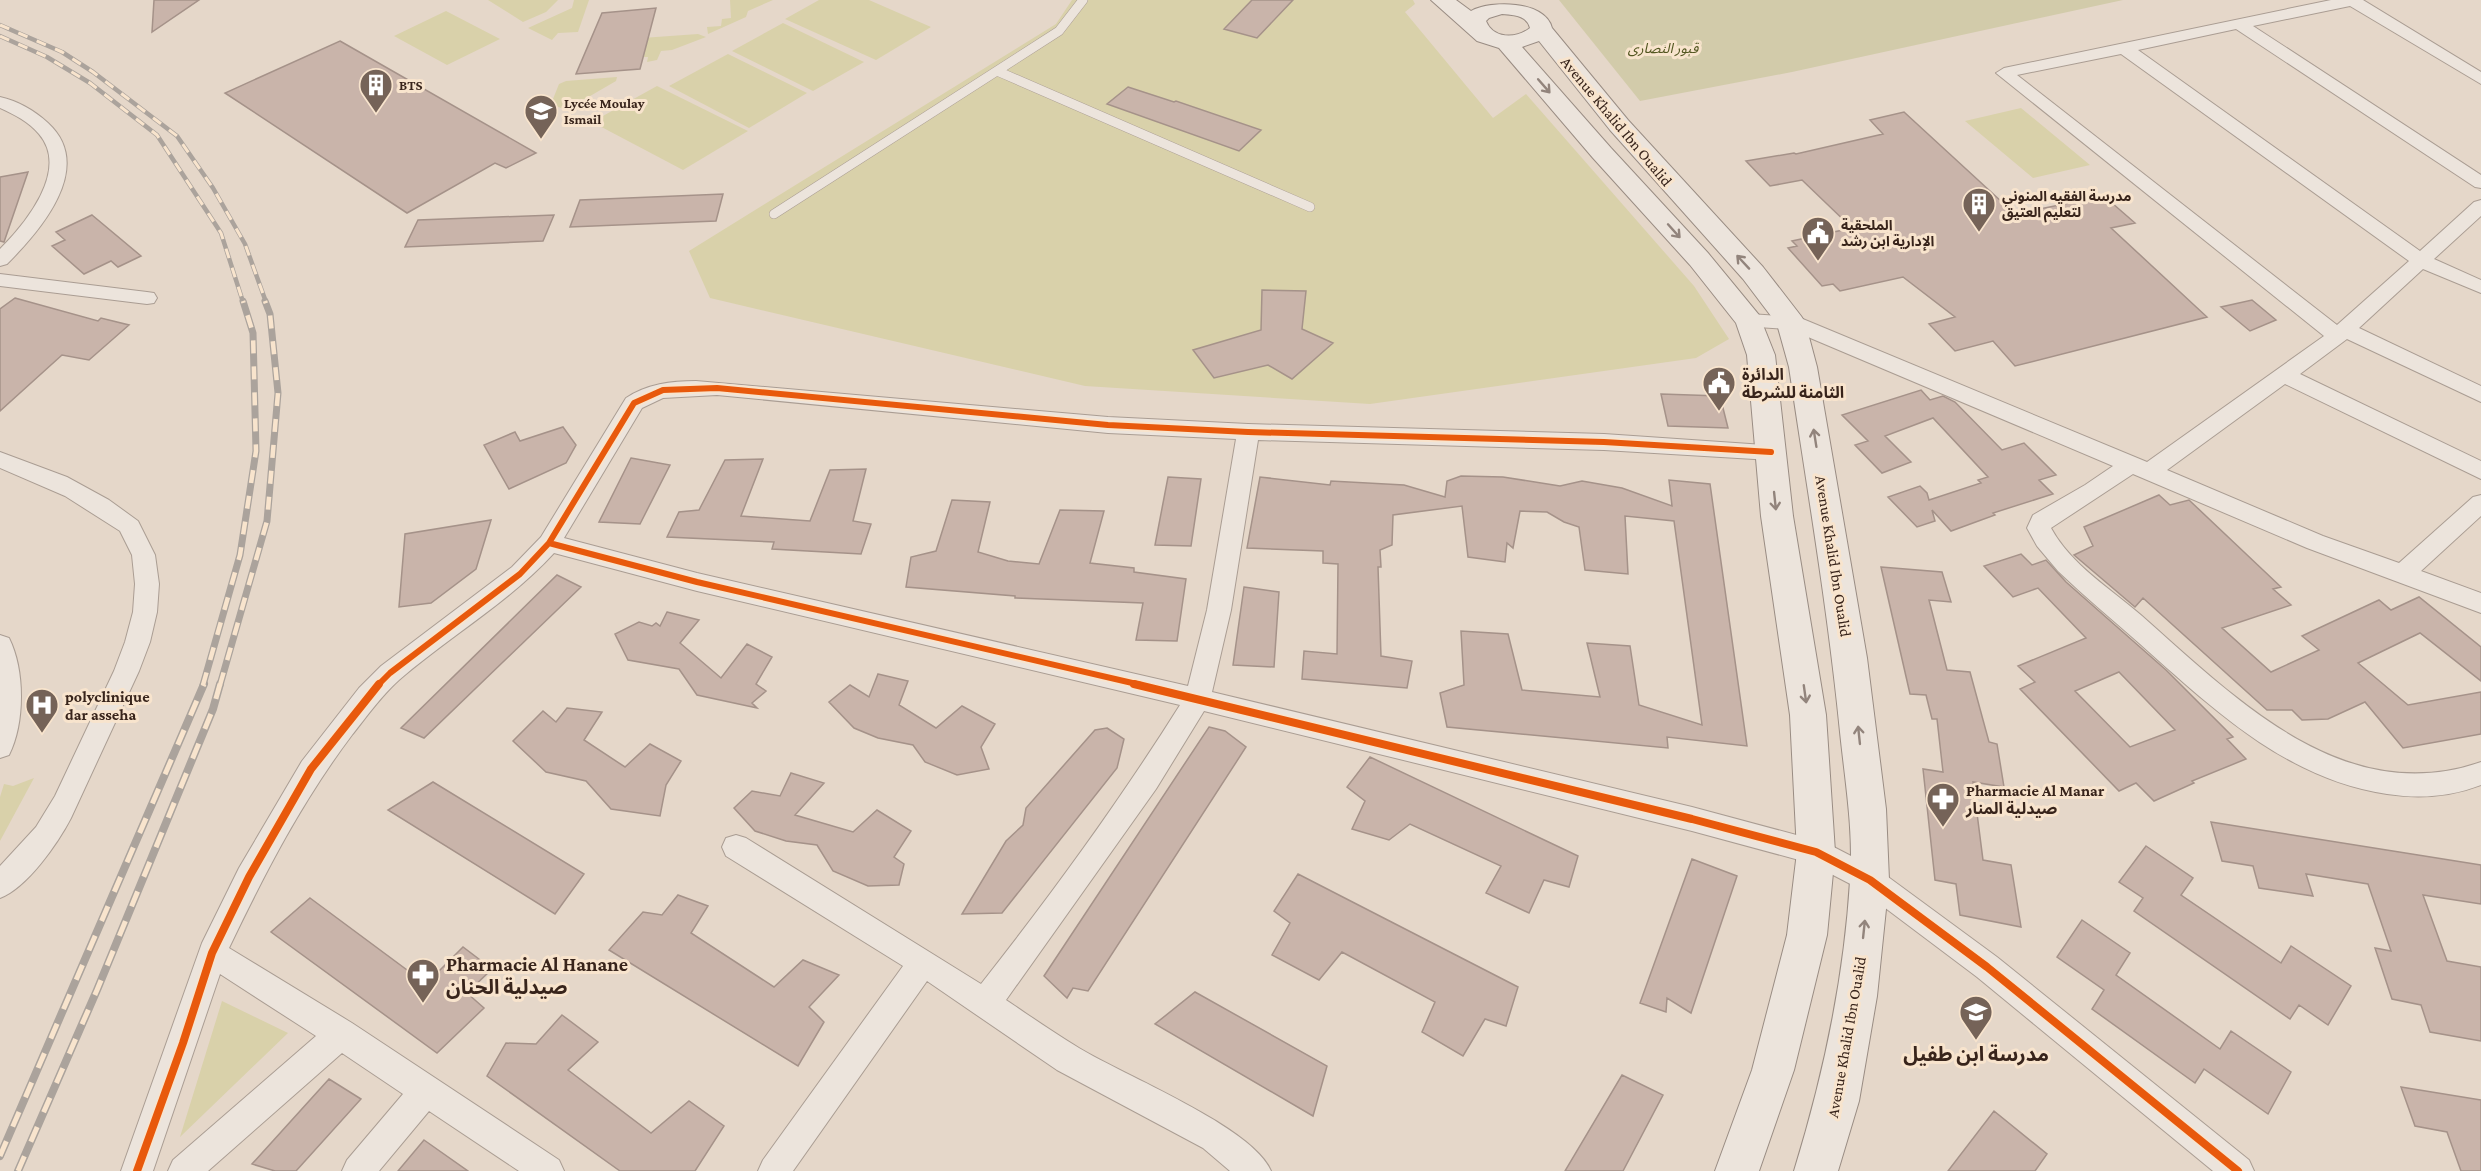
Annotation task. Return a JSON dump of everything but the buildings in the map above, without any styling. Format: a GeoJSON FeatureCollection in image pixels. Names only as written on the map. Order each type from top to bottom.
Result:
{"type":"FeatureCollection","features":[{"type":"Feature","properties":{"kind":"main road"},"geometry":{"type":"LineString","coordinates":[[1442,0],[1477,10],[1514,8],[1531,14],[1538,34],[1525,40],[1506,42],[1486,36],[1477,10]]}},
{"type":"Feature","properties":{"kind":"main road","name":"Avenue Khalid Ibn Oualid"},"geometry":{"type":"LineString","coordinates":[[1531,14],[1619,125],[1753,273],[1791,322],[1803,367],[1850,658],[1867,809],[1870,880],[1857,996],[1837,1101],[1816,1171]]}},
{"type":"Feature","properties":{"kind":"main road","name":"Avenue Khalid Ibn Oualid"},"geometry":{"type":"LineString","coordinates":[[1506,42],[1602,153],[1700,259],[1749,321],[1761,355],[1777,516],[1808,715],[1816,852],[1807,935],[1773,1070],[1737,1171]]}},
{"type":"Feature","properties":{"kind":"street"},"geometry":{"type":"LineString","coordinates":[[2481,79],[2353,0],[2004,73],[2342,333],[2481,395]]}},
{"type":"Feature","properties":{"kind":"street"},"geometry":{"type":"LineString","coordinates":[[2239,24],[2481,183]]}},
{"type":"Feature","properties":{"kind":"street"},"geometry":{"type":"LineString","coordinates":[[2124,48],[2421,261],[2481,287]]}},
{"type":"Feature","properties":{"kind":"street"},"geometry":{"type":"LineString","coordinates":[[0,260],[34,225],[47,206],[57,176],[58,158],[56,145],[48,129],[30,115],[1,103]]}},
{"type":"Feature","properties":{"kind":"street"},"geometry":{"type":"LineString","coordinates":[[2481,206],[2342,333],[2284,375],[2139,469],[2093,491],[2041,521],[2039,528],[2043,538],[2064,561],[2170,655],[2258,729],[2298,755],[2333,770],[2368,779],[2436,786],[2464,781],[2481,773]]}},
{"type":"Feature","properties":{"kind":"street"},"geometry":{"type":"LineString","coordinates":[[0,280],[147,297]]}},
{"type":"Feature","properties":{"kind":"street"},"geometry":{"type":"LineString","coordinates":[[1749,321],[1791,322],[2139,469],[2401,575],[2481,603]]}},
{"type":"Feature","properties":{"kind":"street"},"geometry":{"type":"LineString","coordinates":[[2284,375],[2481,471]]}},
{"type":"Feature","properties":{"kind":"street"},"geometry":{"type":"LineString","coordinates":[[137,1171],[183,1043],[212,953],[249,877],[288,807],[336,735],[368,695],[397,668],[520,574],[549,543],[634,404],[645,396],[663,391],[717,388],[1108,425],[1248,432],[1604,442],[1770,452]]}},
{"type":"Feature","properties":{"kind":"street"},"geometry":{"type":"LineString","coordinates":[[984,1004],[1029,946],[1141,790],[1174,741],[1198,699],[1219,610],[1248,432]]}},
{"type":"Feature","properties":{"kind":"street"},"geometry":{"type":"LineString","coordinates":[[0,460],[44,475],[78,492],[131,527],[145,562],[147,592],[143,627],[130,664],[52,826],[28,857],[0,885]]}},
{"type":"Feature","properties":{"kind":"street"},"geometry":{"type":"LineString","coordinates":[[2401,575],[2481,503]]}},
{"type":"Feature","properties":{"kind":"street"},"geometry":{"type":"LineString","coordinates":[[549,543],[697,582],[1198,699],[1692,819],[1816,852],[1870,880],[1987,967],[2238,1171]]}},
{"type":"Feature","properties":{"kind":"street"},"geometry":{"type":"LineString","coordinates":[[0,645],[7,675],[6,721],[0,747]]}},
{"type":"Feature","properties":{"kind":"street"},"geometry":{"type":"LineString","coordinates":[[736,847],[923,962],[1068,1059],[1214,1137],[1255,1171]]}},
{"type":"Feature","properties":{"kind":"street"},"geometry":{"type":"LineString","coordinates":[[212,953],[341,1034],[548,1171]]}},
{"type":"Feature","properties":{"kind":"street"},"geometry":{"type":"LineString","coordinates":[[774,1171],[923,962]]}},
{"type":"Feature","properties":{"kind":"street"},"geometry":{"type":"LineString","coordinates":[[184,1171],[341,1034]]}},
{"type":"Feature","properties":{"kind":"street"},"geometry":{"type":"LineString","coordinates":[[358,1171],[427,1090]]}},
{"type":"Feature","properties":{"kind":"lane"},"geometry":{"type":"LineString","coordinates":[[774,214],[1059,31],[1083,0]]}},
{"type":"Feature","properties":{"kind":"lane"},"geometry":{"type":"LineString","coordinates":[[997,71],[1310,207]]}},
{"type":"Feature","properties":{"kind":"shaded area"},"geometry":{"type":"Polygon","coordinates":[[[488,0],[558,0],[546,12],[523,22],[488,0]]]}},
{"type":"Feature","properties":{"kind":"shaded area"},"geometry":{"type":"Polygon","coordinates":[[[574,0],[589,0],[578,32],[558,33],[552,40],[528,28],[572,8],[574,0]]]}},
{"type":"Feature","properties":{"kind":"shaded area"},"geometry":{"type":"Polygon","coordinates":[[[730,0],[773,0],[748,11],[746,17],[708,34],[707,27],[721,26],[722,19],[731,18],[730,0]]]}},
{"type":"Feature","properties":{"kind":"shaded area"},"geometry":{"type":"Polygon","coordinates":[[[819,0],[869,0],[931,27],[876,60],[785,19],[819,0]]]}},
{"type":"Feature","properties":{"kind":"shaded area"},"geometry":{"type":"Polygon","coordinates":[[[1072,0],[1413,0],[1415,4],[1405,12],[1493,118],[1526,94],[1694,286],[1729,339],[1696,358],[1370,404],[1085,386],[710,298],[689,251],[1056,24],[1072,0]]]}},
{"type":"Feature","properties":{"kind":"shaded area"},"geometry":{"type":"Polygon","coordinates":[[[446,11],[500,39],[447,65],[394,36],[446,11]]]}},
{"type":"Feature","properties":{"kind":"shaded area"},"geometry":{"type":"Polygon","coordinates":[[[783,23],[864,62],[813,91],[732,51],[783,23]]]}},
{"type":"Feature","properties":{"kind":"shaded area"},"geometry":{"type":"Polygon","coordinates":[[[698,34],[706,37],[672,50],[661,51],[657,60],[647,62],[648,57],[643,57],[642,38],[698,34]]]}},
{"type":"Feature","properties":{"kind":"shaded area"},"geometry":{"type":"Polygon","coordinates":[[[728,54],[807,93],[749,128],[669,86],[728,54]]]}},
{"type":"Feature","properties":{"kind":"shaded area"},"geometry":{"type":"Polygon","coordinates":[[[617,77],[616,81],[566,110],[551,104],[559,84],[566,81],[617,77]]]}},
{"type":"Feature","properties":{"kind":"shaded area"},"geometry":{"type":"Polygon","coordinates":[[[657,86],[748,131],[683,170],[592,122],[657,86]]]}},
{"type":"Feature","properties":{"kind":"shaded area"},"geometry":{"type":"Polygon","coordinates":[[[2021,108],[2090,165],[2033,178],[1965,121],[2021,108]]]}},
{"type":"Feature","properties":{"kind":"shaded area"},"geometry":{"type":"Polygon","coordinates":[[[34,778],[0,841],[0,797],[4,784],[13,786],[34,778]]]}},
{"type":"Feature","properties":{"kind":"shaded area"},"geometry":{"type":"Polygon","coordinates":[[[222,1001],[288,1033],[180,1137],[222,1001]]]}},
{"type":"Feature","properties":{"kind":"green space","name":"قبور النصارى"},"geometry":{"type":"Polygon","coordinates":[[[1559,0],[2123,0],[1792,72],[1640,101],[1559,0]]]}},
{"type":"Feature","properties":{"kind":"railway"},"geometry":{"type":"LineString","coordinates":[[0,25],[62,52],[93,72],[177,136],[213,188],[245,244],[266,302]]}},
{"type":"Feature","properties":{"kind":"railway"},"geometry":{"type":"LineString","coordinates":[[0,36],[47,57],[90,83],[157,135],[221,233],[243,302]]}},
{"type":"Feature","properties":{"kind":"railway"},"geometry":{"type":"LineString","coordinates":[[203,685],[240,555],[256,451],[253,333],[243,301]]}},
{"type":"Feature","properties":{"kind":"railway"},"geometry":{"type":"LineString","coordinates":[[220,685],[267,521],[278,393],[270,314],[265,301]]}},
{"type":"Feature","properties":{"kind":"railway"},"geometry":{"type":"LineString","coordinates":[[0,1156],[204,684]]}},
{"type":"Feature","properties":{"kind":"railway"},"geometry":{"type":"LineString","coordinates":[[18,1171],[97,990],[213,709],[220,684]]}},
{"type":"Feature","properties":{"kind":"cycle path"},"geometry":{"type":"LineString","coordinates":[[137,1171],[183,1043],[212,953],[249,877],[311,769],[368,695],[390,673],[520,574],[549,543],[634,403],[652,393],[685,388],[717,388],[1108,425],[1248,432],[1604,442],[1771,452]]}},
{"type":"Feature","properties":{"kind":"cycle path"},"geometry":{"type":"LineString","coordinates":[[549,543],[697,582],[1008,653],[1692,819],[1816,852],[1870,880],[1987,967],[2238,1171]]}},
{"type":"Feature","properties":{"kind":"place","name":"BTS"},"geometry":{"type":"Point","coordinates":[376,114]}},
{"type":"Feature","properties":{"kind":"place","name":"Lycée Moulay Ismail"},"geometry":{"type":"Point","coordinates":[541,140]}},
{"type":"Feature","properties":{"kind":"place","name":"مدرسة الفقيه المنوني لتعليم العتيق"},"geometry":{"type":"Point","coordinates":[1979,233]}},
{"type":"Feature","properties":{"kind":"place","name":"الملحقية الإدارية ابن رشد"},"geometry":{"type":"Point","coordinates":[1818,262]}},
{"type":"Feature","properties":{"kind":"place","name":"الدائرة الثامنة للشرطة"},"geometry":{"type":"Point","coordinates":[1719,412]}},
{"type":"Feature","properties":{"kind":"place","name":"polyclinique dar asseha"},"geometry":{"type":"Point","coordinates":[42,734]}},
{"type":"Feature","properties":{"kind":"place","name":"Pharmacie Al Manar صيدلية المنار"},"geometry":{"type":"Point","coordinates":[1943,828]}},
{"type":"Feature","properties":{"kind":"place","name":"Pharmacie Al Hanane صيدلية الحنان"},"geometry":{"type":"Point","coordinates":[423,1004]}},
{"type":"Feature","properties":{"kind":"place","name":"مدرسة ابن طفيل"},"geometry":{"type":"Point","coordinates":[1976,1041]}}]}
